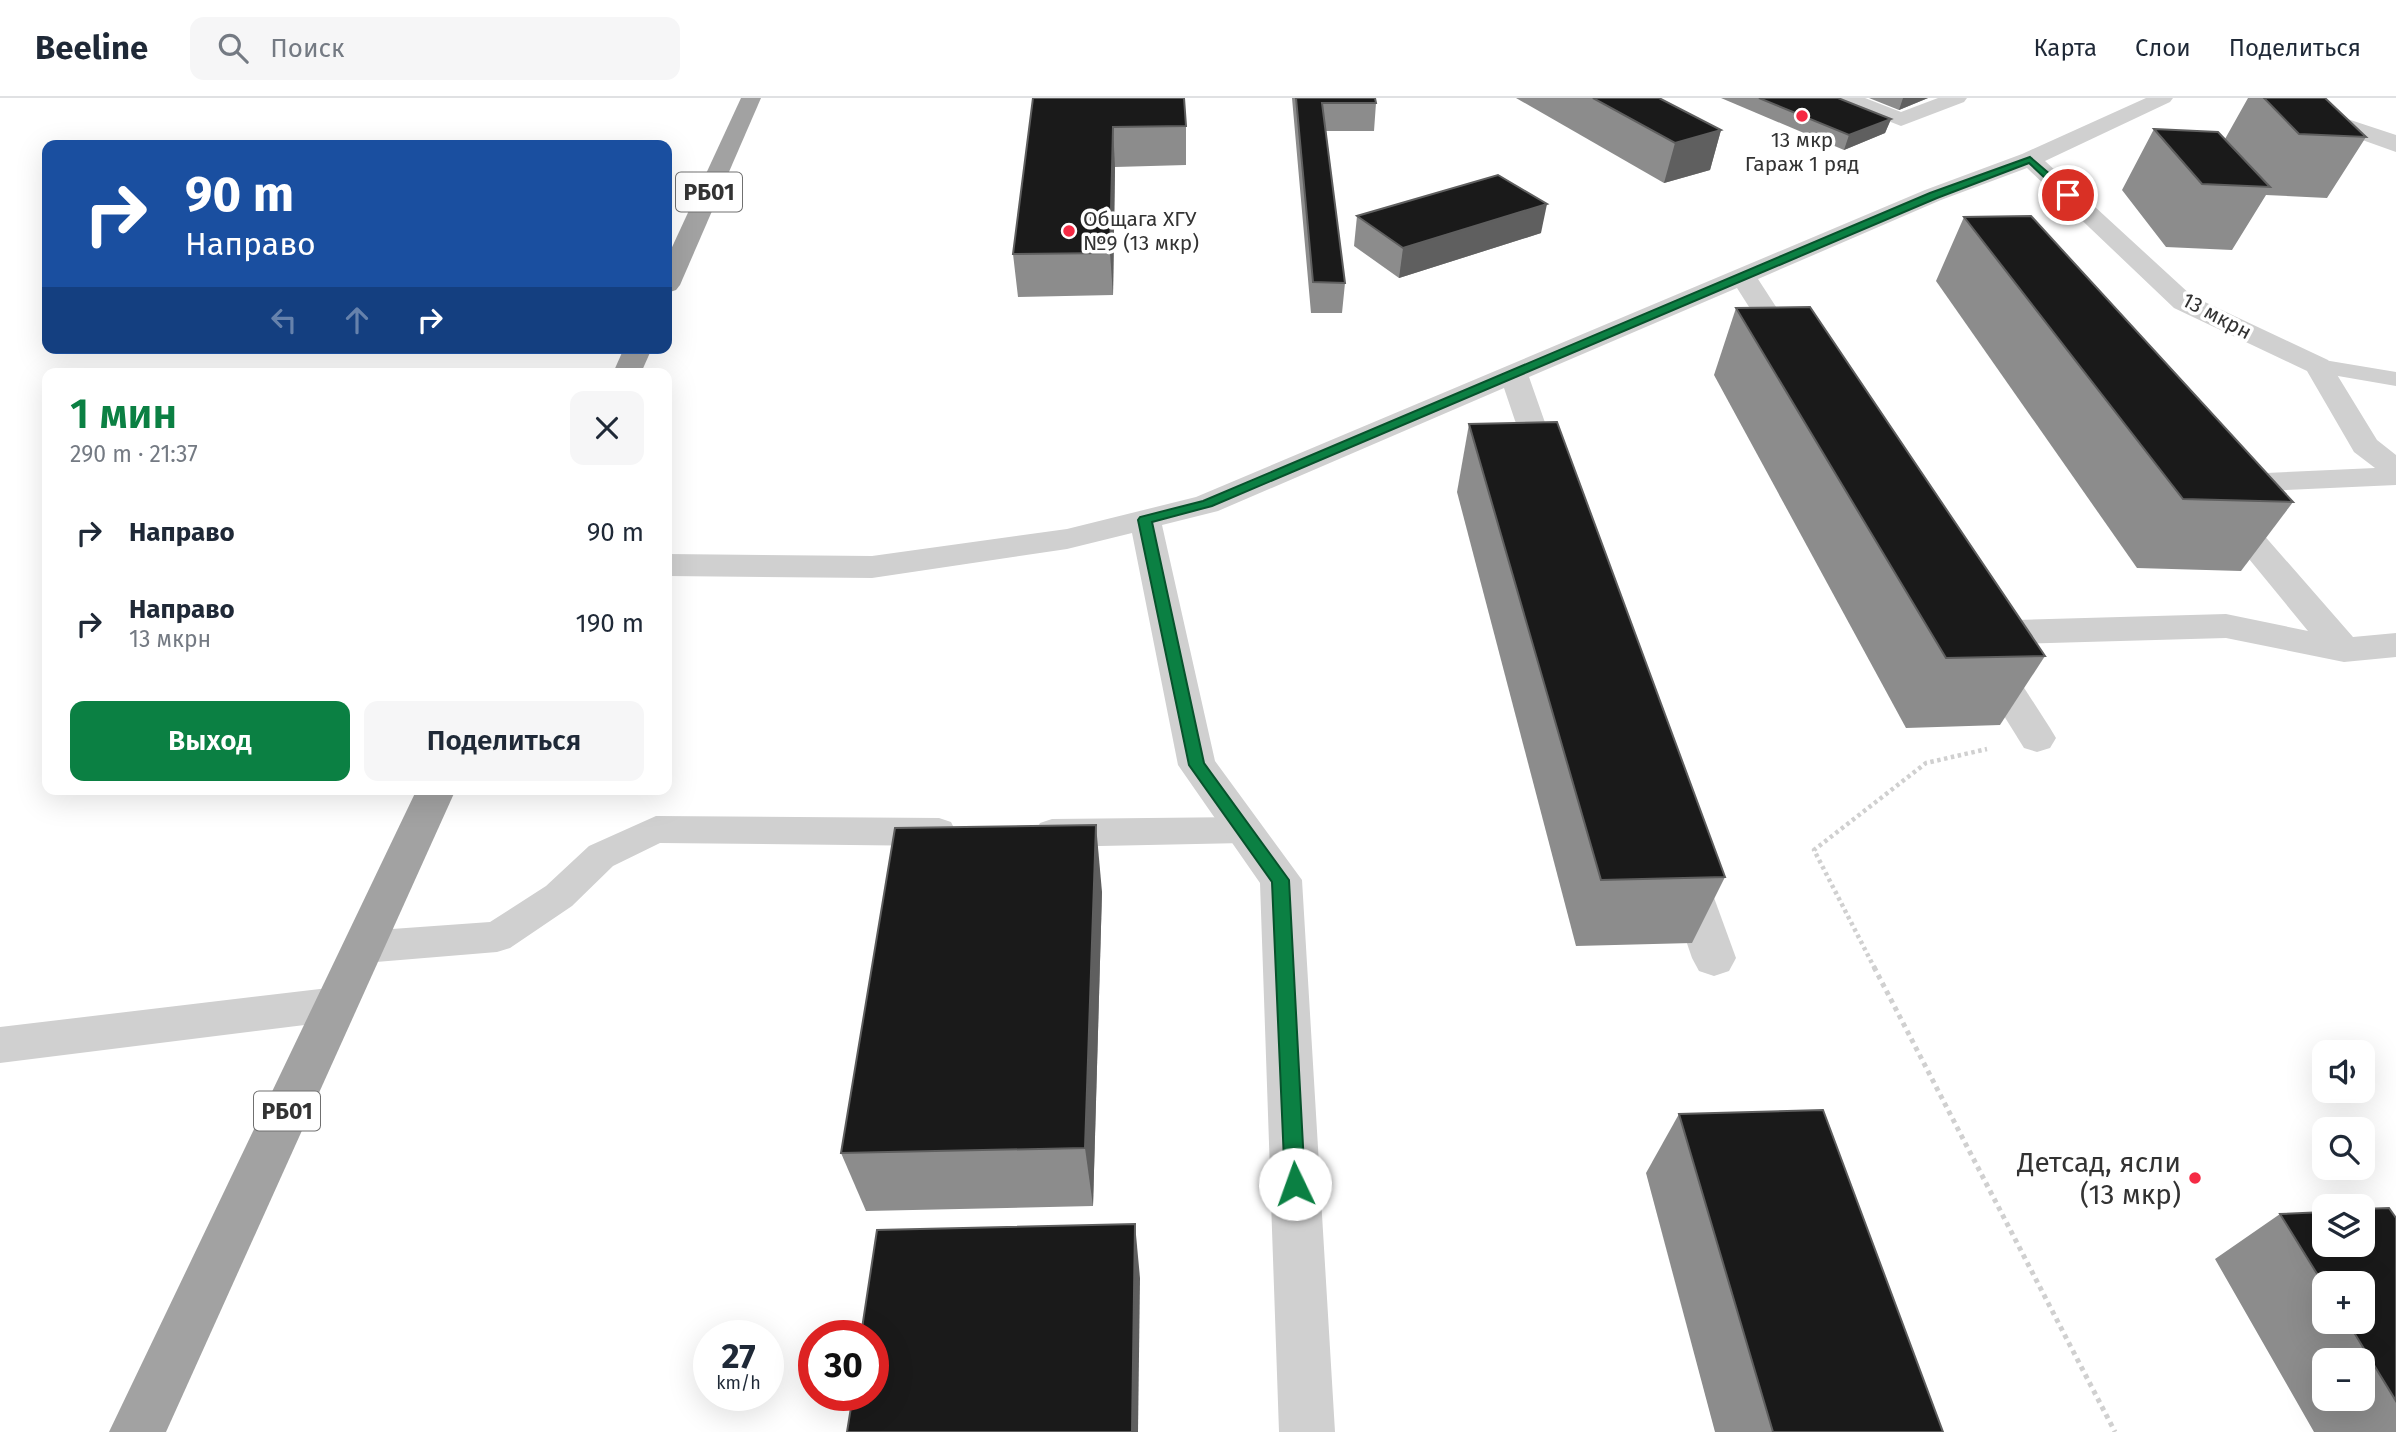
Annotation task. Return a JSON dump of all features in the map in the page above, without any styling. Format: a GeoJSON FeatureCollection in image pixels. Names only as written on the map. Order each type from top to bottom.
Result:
{"type":"FeatureCollection","features":[{"type":"Feature","properties":{"kind":"highway","name":"РБ01"},"geometry":{"type":"LineString","coordinates":[[672,274],[751,98]]}},
{"type":"Feature","properties":{"kind":"highway","name":"РБ01"},"geometry":{"type":"LineString","coordinates":[[137,1432],[434,795]]}},
{"type":"Feature","properties":{"kind":"street"},"geometry":{"type":"LineString","coordinates":[[1847,98],[1900,120],[1957,98]]}},
{"type":"Feature","properties":{"kind":"street"},"geometry":{"type":"LineString","coordinates":[[672,565],[872,567],[1066,539],[1207,504],[1933,195],[2030,159],[2163,98]]}},
{"type":"Feature","properties":{"kind":"street"},"geometry":{"type":"LineString","coordinates":[[2263,98],[2393,141],[2396,145]]}},
{"type":"Feature","properties":{"kind":"street","name":"13 мкрн"},"geometry":{"type":"LineString","coordinates":[[2030,159],[2183,302],[2318,366]]}},
{"type":"Feature","properties":{"kind":"street"},"geometry":{"type":"LineString","coordinates":[[1743,276],[1809,380]]}},
{"type":"Feature","properties":{"kind":"street"},"geometry":{"type":"LineString","coordinates":[[2318,366],[2365,446],[2396,469]]}},
{"type":"Feature","properties":{"kind":"street"},"geometry":{"type":"LineString","coordinates":[[1514,374],[1558,504]]}},
{"type":"Feature","properties":{"kind":"street"},"geometry":{"type":"LineString","coordinates":[[2344,650],[2198,480],[2396,476]]}},
{"type":"Feature","properties":{"kind":"street"},"geometry":{"type":"LineString","coordinates":[[1145,520],[1197,765],[1280,880],[1307,1432]]}},
{"type":"Feature","properties":{"kind":"street"},"geometry":{"type":"LineString","coordinates":[[1956,611],[2034,733]]}},
{"type":"Feature","properties":{"kind":"street"},"geometry":{"type":"LineString","coordinates":[[2034,733],[1972,633],[2226,626],[2344,650],[2396,645]]}},
{"type":"Feature","properties":{"kind":"street"},"geometry":{"type":"LineString","coordinates":[[1674,841],[1714,958]]}},
{"type":"Feature","properties":{"kind":"lane"},"geometry":{"type":"LineString","coordinates":[[2318,366],[2396,379]]}},
{"type":"Feature","properties":{"kind":"lane"},"geometry":{"type":"LineString","coordinates":[[364,947],[497,937],[559,896],[601,856],[656,829],[974,832]]}},
{"type":"Feature","properties":{"kind":"lane"},"geometry":{"type":"LineString","coordinates":[[1016,832],[1140,834],[1244,830]]}},
{"type":"Feature","properties":{"kind":"lane"},"geometry":{"type":"LineString","coordinates":[[0,1045],[337,1004]]}},
{"type":"Feature","properties":{"kind":"path"},"geometry":{"type":"LineString","coordinates":[[2034,733],[1926,763],[1814,850],[2115,1432]]}},
{"type":"Feature","properties":{"kind":"building"},"geometry":{"type":"Polygon","coordinates":[[[1033,98],[1184,98],[1186,126],[1113,127],[1110,253],[1013,254],[1033,98]]]}},
{"type":"Feature","properties":{"kind":"building"},"geometry":{"type":"Polygon","coordinates":[[[1296,98],[1375,98],[1376,103],[1322,103],[1345,283],[1313,282],[1296,98]]]}},
{"type":"Feature","properties":{"kind":"building"},"geometry":{"type":"Polygon","coordinates":[[[1593,98],[1659,98],[1721,130],[1675,143],[1593,98]]]}},
{"type":"Feature","properties":{"kind":"building"},"geometry":{"type":"Polygon","coordinates":[[[1759,98],[1838,98],[1891,119],[1849,135],[1759,98]]]}},
{"type":"Feature","properties":{"kind":"building"},"geometry":{"type":"Polygon","coordinates":[[[2264,98],[2325,98],[2366,137],[2299,134],[2264,98]]]}},
{"type":"Feature","properties":{"kind":"building"},"geometry":{"type":"Polygon","coordinates":[[[2154,129],[2218,132],[2270,187],[2202,184],[2154,129]]]}},
{"type":"Feature","properties":{"kind":"building"},"geometry":{"type":"Polygon","coordinates":[[[1498,175],[1547,204],[1403,248],[1357,216],[1498,175]]]}},
{"type":"Feature","properties":{"kind":"building"},"geometry":{"type":"Polygon","coordinates":[[[2031,216],[2293,502],[2183,499],[1964,217],[2031,216]]]}},
{"type":"Feature","properties":{"kind":"building"},"geometry":{"type":"Polygon","coordinates":[[[1810,307],[2045,656],[1946,658],[1736,308],[1810,307]]]}},
{"type":"Feature","properties":{"kind":"building"},"geometry":{"type":"Polygon","coordinates":[[[1557,422],[1725,877],[1601,880],[1469,424],[1557,422]]]}},
{"type":"Feature","properties":{"kind":"building"},"geometry":{"type":"Polygon","coordinates":[[[1096,825],[1085,1148],[841,1153],[895,828],[1096,825]]]}},
{"type":"Feature","properties":{"kind":"building"},"geometry":{"type":"Polygon","coordinates":[[[1823,1110],[1943,1432],[1773,1432],[1679,1114],[1823,1110]]]}},
{"type":"Feature","properties":{"kind":"building"},"geometry":{"type":"Polygon","coordinates":[[[2389,1208],[2396,1218],[2396,1401],[2375,1367],[2375,1348],[2364,1348],[2355,1334],[2375,1334],[2375,1271],[2315,1271],[2280,1214],[2312,1213],[2312,1257],[2375,1257],[2375,1209],[2389,1208]]]}},
{"type":"Feature","properties":{"kind":"building"},"geometry":{"type":"Polygon","coordinates":[[[1135,1224],[1132,1432],[847,1432],[850,1411],[889,1411],[889,1320],[863,1320],[877,1230],[1135,1224]]]}},
{"type":"Feature","properties":{"kind":"place","name":"13 мкр Гараж 1 ряд"},"geometry":{"type":"Point","coordinates":[1802,116]}},
{"type":"Feature","properties":{"kind":"place","name":"Общага ХГУ №9 (13 мкр)"},"geometry":{"type":"Point","coordinates":[1069,231]}},
{"type":"Feature","properties":{"kind":"place","name":"Детсад, ясли (13 мкр)"},"geometry":{"type":"Point","coordinates":[2195,1178]}},
{"type":"Feature","properties":{"kind":"route"},"geometry":{"type":"LineString","coordinates":[[1295,1184],[1280,880],[1197,765],[1145,520],[1207,504],[1933,195],[2030,159],[2068,195]]}}]}
